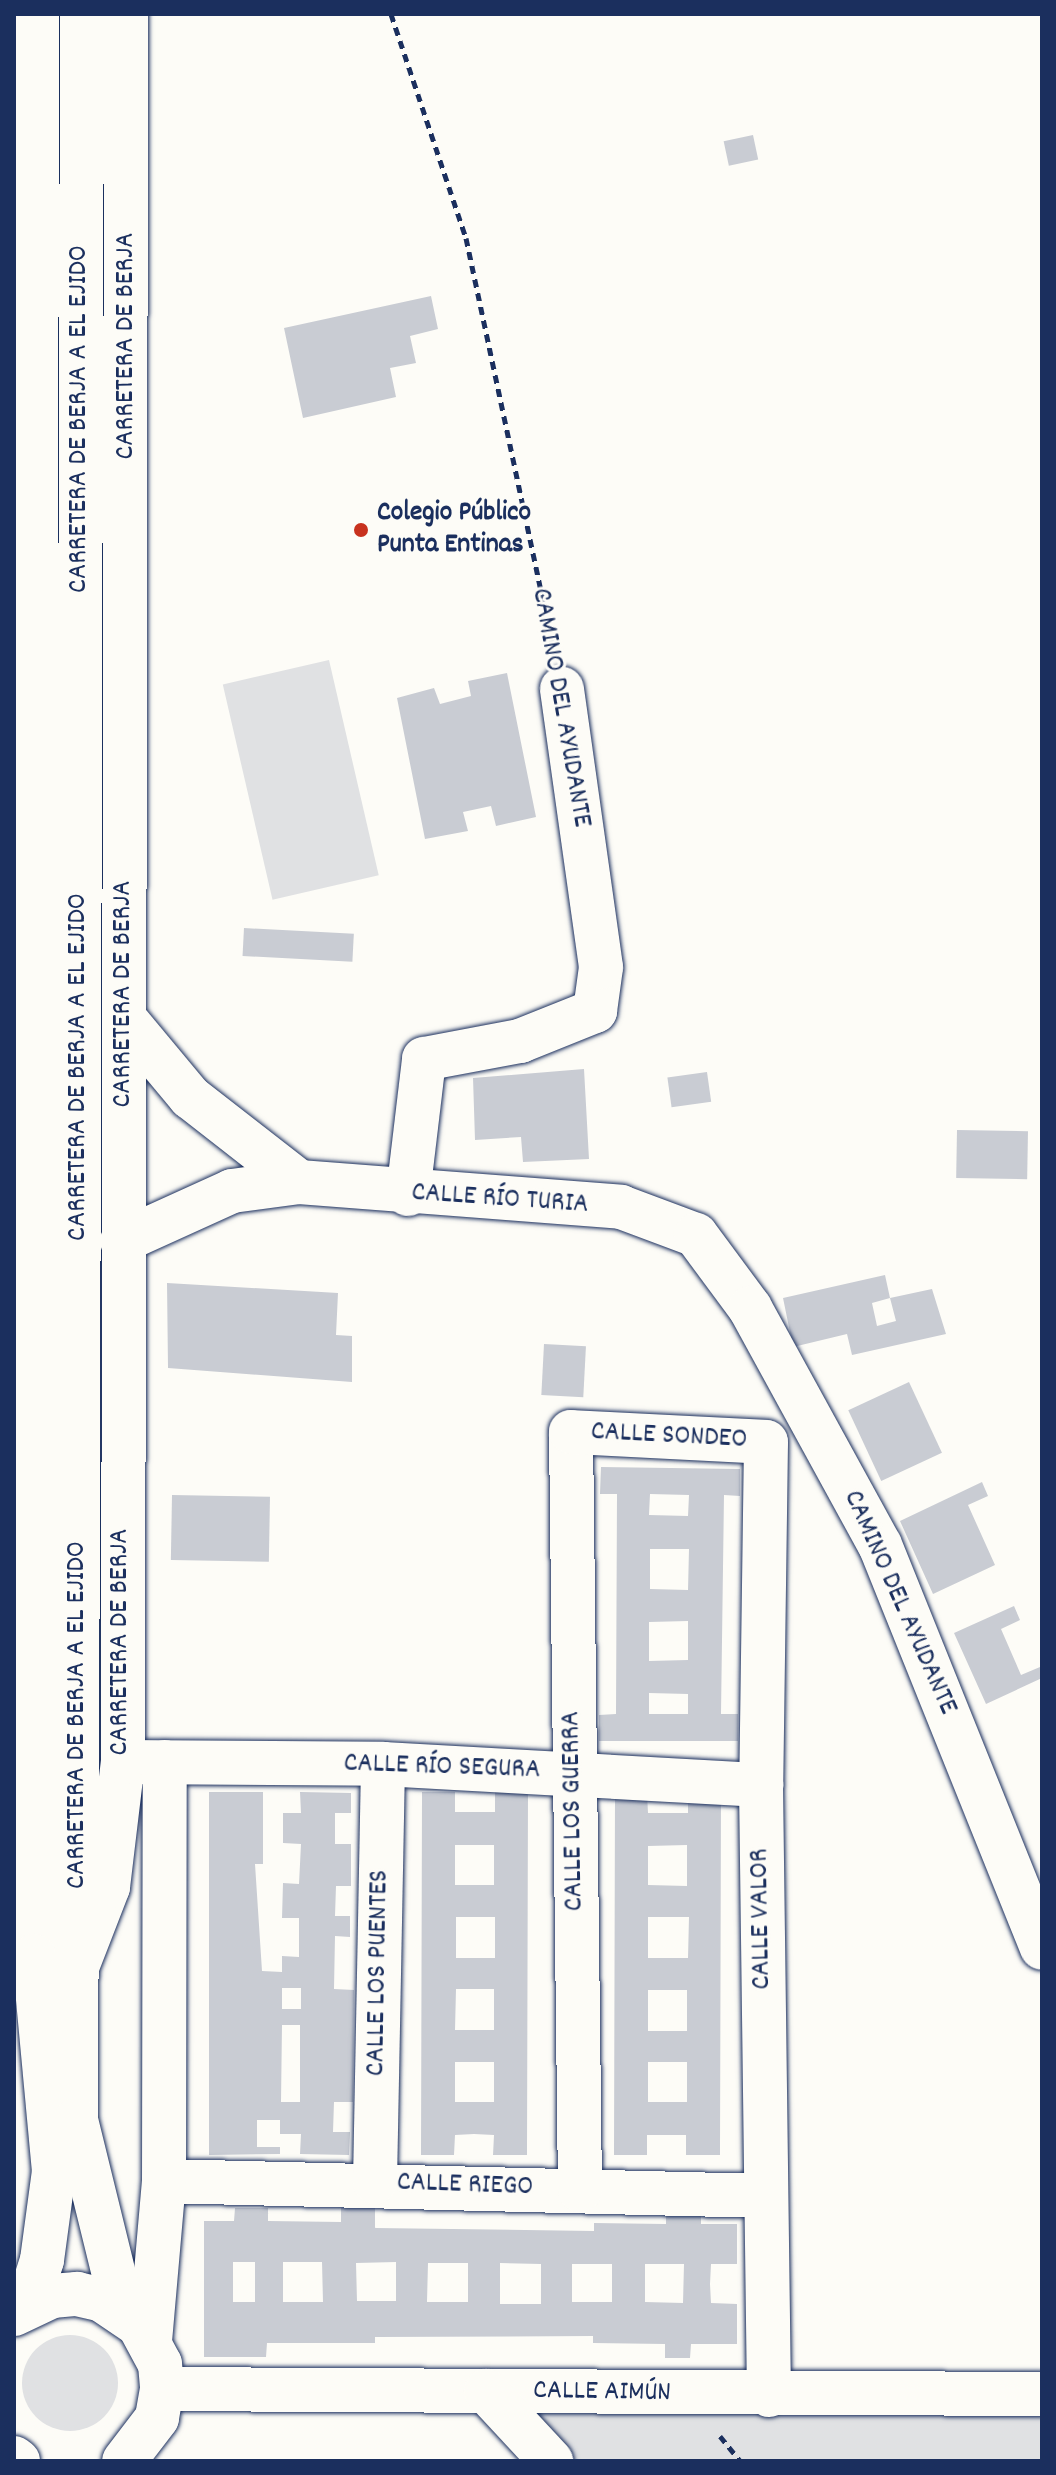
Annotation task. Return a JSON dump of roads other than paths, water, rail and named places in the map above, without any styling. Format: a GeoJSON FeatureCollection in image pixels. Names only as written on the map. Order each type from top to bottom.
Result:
{"type":"FeatureCollection","features":[{"type":"Feature","properties":{"kind":"street"},"geometry":{"type":"LineString","coordinates":[[37,14],[24,1374],[24,1956],[54,2171]]}},
{"type":"Feature","properties":{"kind":"street","name":"CARRETERA DE BERJA A EL EJIDO"},"geometry":{"type":"LineString","coordinates":[[82,14],[76,2120],[137,2326],[162,2389]]}},
{"type":"Feature","properties":{"kind":"street","name":"CARRETERA DE BERJA"},"geometry":{"type":"LineString","coordinates":[[126,14],[122,1241],[164,2181],[137,2326]]}},
{"type":"Feature","properties":{"kind":"street","name":"CAMINO DEL AYUDANTE"},"geometry":{"type":"LineString","coordinates":[[408,1194],[424,1059],[520,1041],[595,1011],[601,967],[562,689]]}},
{"type":"Feature","properties":{"kind":"street"},"geometry":{"type":"LineString","coordinates":[[125,1019],[190,1097],[299,1182]]}},
{"type":"Feature","properties":{"kind":"street","name":"CALLE RÍO TURIA"},"geometry":{"type":"LineString","coordinates":[[122,1241],[232,1191],[299,1182],[408,1194],[621,1207],[696,1235]]}},
{"type":"Feature","properties":{"kind":"street","name":"CAMINO DEL AYUDANTE"},"geometry":{"type":"LineString","coordinates":[[696,1235],[750,1308],[880,1545],[1042,1948]]}},
{"type":"Feature","properties":{"kind":"street","name":"CALLE SONDEO"},"geometry":{"type":"LineString","coordinates":[[571,1432],[766,1442]]}},
{"type":"Feature","properties":{"kind":"street","name":"CALLE LOS GUERRA"},"geometry":{"type":"LineString","coordinates":[[571,1432],[572,1774],[580,2190]]}},
{"type":"Feature","properties":{"kind":"street","name":"CALLE VALOR"},"geometry":{"type":"LineString","coordinates":[[766,1442],[761,1785],[769,2395]]}},
{"type":"Feature","properties":{"kind":"street","name":"CARRETERA DE BERJA"},"geometry":{"type":"LineString","coordinates":[[77,1967],[108,1887],[144,1762]]}},
{"type":"Feature","properties":{"kind":"street","name":"CALLE RÍO SEGURA"},"geometry":{"type":"LineString","coordinates":[[144,1762],[383,1764],[761,1785]]}},
{"type":"Feature","properties":{"kind":"street","name":"CALLE LOS PUENTES"},"geometry":{"type":"LineString","coordinates":[[375,2182],[383,1764]]}},
{"type":"Feature","properties":{"kind":"street","name":"CARRETERA DE BERJA A EL EJIDO"},"geometry":{"type":"LineString","coordinates":[[21,2309],[42,2260],[54,2171],[76,2120]]}},
{"type":"Feature","properties":{"kind":"street","name":"CALLE RIEGO"},"geometry":{"type":"LineString","coordinates":[[164,2181],[375,2182],[766,2196]]}},
{"type":"Feature","properties":{"kind":"street"},"geometry":{"type":"LineString","coordinates":[[21,2309],[77,2294],[137,2326]]}},
{"type":"Feature","properties":{"kind":"street"},"geometry":{"type":"LineString","coordinates":[[124,2461],[157,2418],[162,2389]]}},
{"type":"Feature","properties":{"kind":"street","name":"CALLE AIMÚN"},"geometry":{"type":"LineString","coordinates":[[162,2389],[769,2395],[1042,2394]]}},
{"type":"Feature","properties":{"kind":"street"},"geometry":{"type":"LineString","coordinates":[[486,2391],[551,2461]]}},
{"type":"Feature","properties":{"kind":"place","name":"Colegio Público Punta Entinas"},"geometry":{"type":"Point","coordinates":[361,530]}}]}
